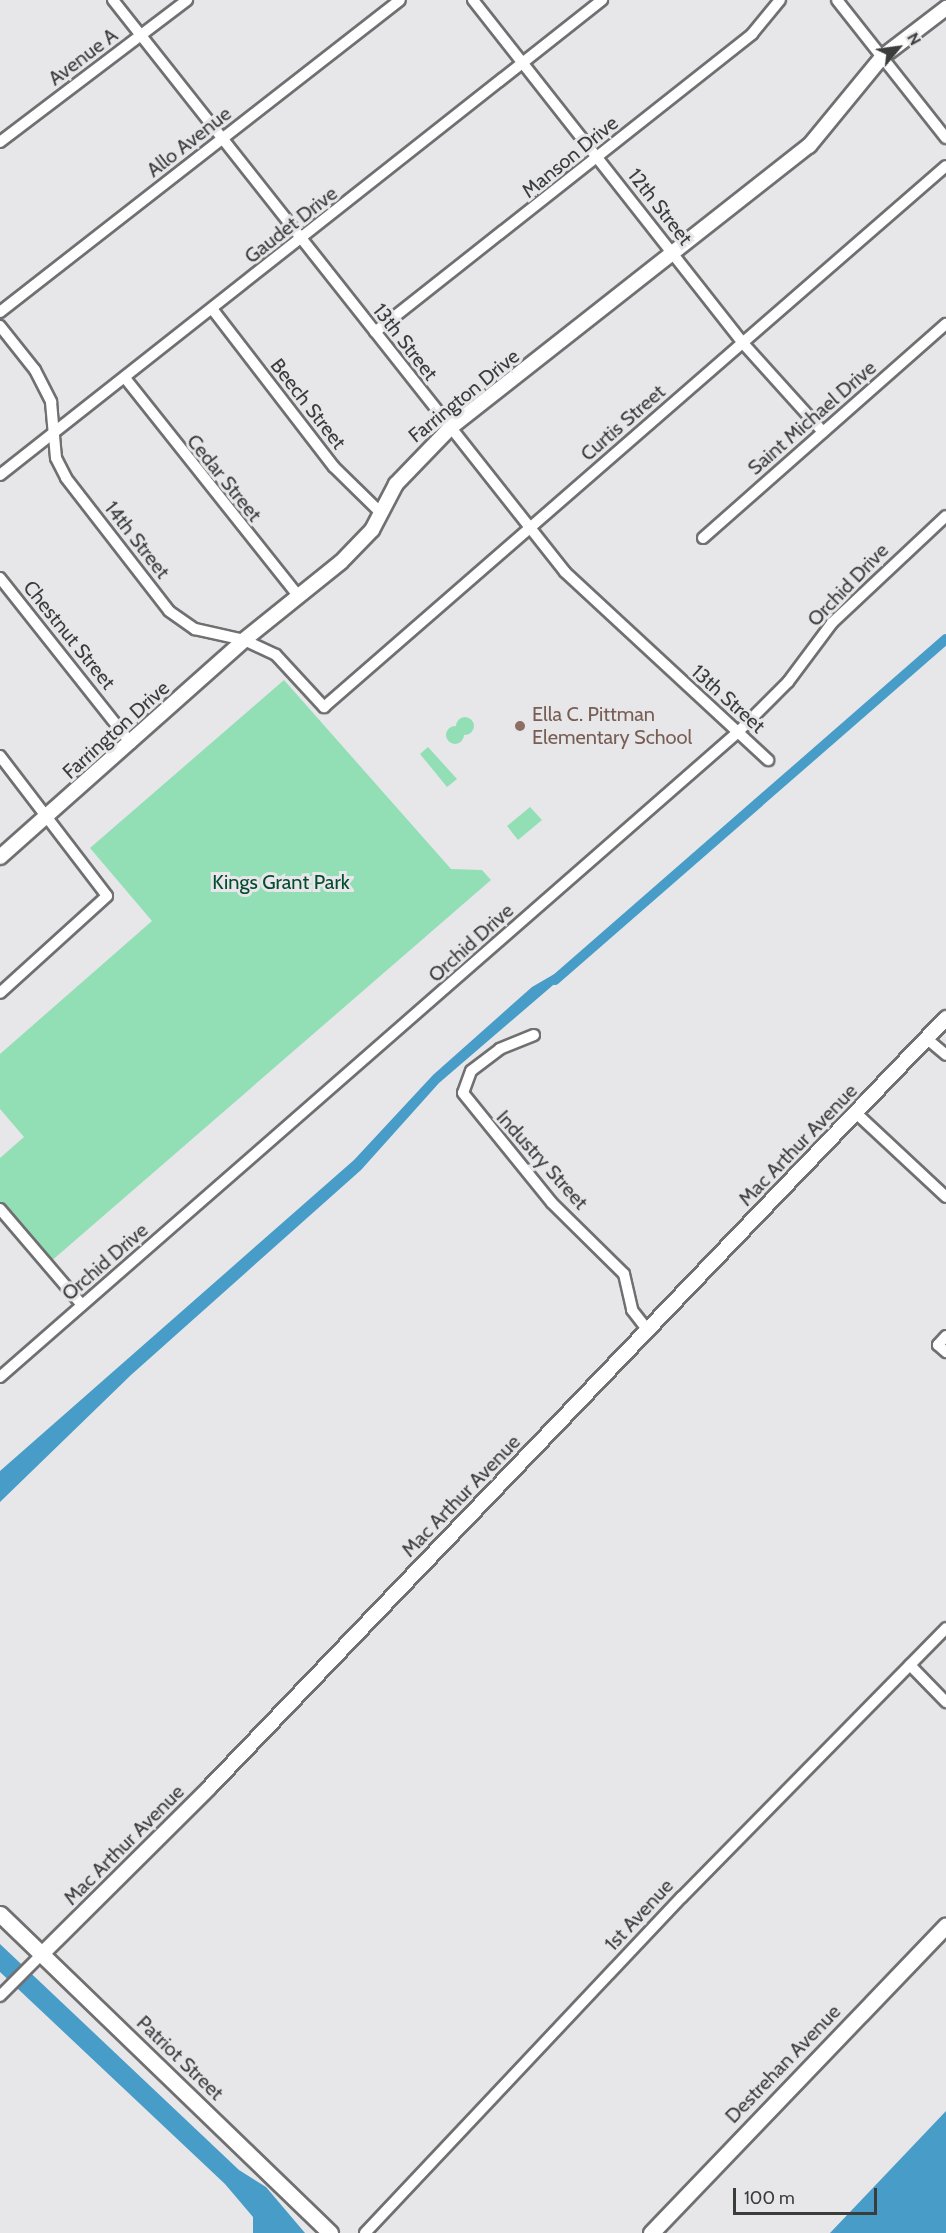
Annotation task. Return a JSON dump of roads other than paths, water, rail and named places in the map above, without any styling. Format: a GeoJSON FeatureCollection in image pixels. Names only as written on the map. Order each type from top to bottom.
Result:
{"type":"FeatureCollection","features":[{"type":"Feature","properties":{"kind":"main road","name":"Patriot Street"},"geometry":{"type":"LineString","coordinates":[[0,1914],[43,1953],[330,2233]]}},
{"type":"Feature","properties":{"kind":"main road","name":"Destrehan Avenue"},"geometry":{"type":"LineString","coordinates":[[651,2233],[946,1925]]}},
{"type":"Feature","properties":{"kind":"street","name":"13th Street"},"geometry":{"type":"LineString","coordinates":[[113,0],[219,140],[302,240],[529,530],[609,615],[768,760]]}},
{"type":"Feature","properties":{"kind":"street","name":"Avenue A"},"geometry":{"type":"LineString","coordinates":[[0,142],[188,0]]}},
{"type":"Feature","properties":{"kind":"street","name":"Allo Avenue"},"geometry":{"type":"LineString","coordinates":[[0,312],[399,0]]}},
{"type":"Feature","properties":{"kind":"street","name":"12th Street"},"geometry":{"type":"LineString","coordinates":[[473,0],[598,156],[742,342],[823,432]]}},
{"type":"Feature","properties":{"kind":"street","name":"Gaudet Drive"},"geometry":{"type":"LineString","coordinates":[[0,475],[302,240],[602,0]]}},
{"type":"Feature","properties":{"kind":"street","name":"Manson Drive"},"geometry":{"type":"LineString","coordinates":[[375,332],[752,34],[780,0]]}},
{"type":"Feature","properties":{"kind":"street"},"geometry":{"type":"LineString","coordinates":[[837,0],[946,138]]}},
{"type":"Feature","properties":{"kind":"street","name":"Farrington Drive"},"geometry":{"type":"LineString","coordinates":[[0,857],[48,817],[244,640],[341,562],[382,514],[396,484],[450,428],[670,250],[809,146],[882,57],[946,8]]}},
{"type":"Feature","properties":{"kind":"street","name":"Curtis Street"},"geometry":{"type":"LineString","coordinates":[[324,707],[946,166]]}},
{"type":"Feature","properties":{"kind":"street","name":"Beech Street"},"geometry":{"type":"LineString","coordinates":[[213,310],[334,467],[382,514]]}},
{"type":"Feature","properties":{"kind":"street","name":"Saint Michael Drive"},"geometry":{"type":"LineString","coordinates":[[703,538],[946,324]]}},
{"type":"Feature","properties":{"kind":"street","name":"14th Street"},"geometry":{"type":"LineString","coordinates":[[0,326],[35,370],[51,402],[56,430],[56,458],[66,478],[169,611],[195,629],[244,640],[276,656],[324,707]]}},
{"type":"Feature","properties":{"kind":"street","name":"Cedar Street"},"geometry":{"type":"LineString","coordinates":[[125,378],[299,597]]}},
{"type":"Feature","properties":{"kind":"street","name":"Orchid Drive"},"geometry":{"type":"LineString","coordinates":[[0,1377],[738,732],[788,682],[832,623],[946,516]]}},
{"type":"Feature","properties":{"kind":"street","name":"Chestnut Street"},"geometry":{"type":"LineString","coordinates":[[0,578],[131,743]]}},
{"type":"Feature","properties":{"kind":"street"},"geometry":{"type":"LineString","coordinates":[[0,756],[107,896],[0,993]]}},
{"type":"Feature","properties":{"kind":"street","name":"Mac Arthur Avenue"},"geometry":{"type":"LineString","coordinates":[[3,1993],[209,1788],[946,1017]]}},
{"type":"Feature","properties":{"kind":"street","name":"Industry Street"},"geometry":{"type":"LineString","coordinates":[[534,1035],[500,1049],[471,1071],[463,1093],[552,1203],[624,1274],[632,1310],[647,1329]]}},
{"type":"Feature","properties":{"kind":"street"},"geometry":{"type":"LineString","coordinates":[[926,1038],[946,1055]]}},
{"type":"Feature","properties":{"kind":"street"},"geometry":{"type":"LineString","coordinates":[[856,1113],[946,1197]]}},
{"type":"Feature","properties":{"kind":"street"},"geometry":{"type":"LineString","coordinates":[[0,1209],[49,1263],[82,1305]]}},
{"type":"Feature","properties":{"kind":"street"},"geometry":{"type":"LineString","coordinates":[[946,1336],[938,1345],[946,1352]]}},
{"type":"Feature","properties":{"kind":"street","name":"1st Avenue"},"geometry":{"type":"LineString","coordinates":[[365,2233],[681,1897],[946,1628]]}},
{"type":"Feature","properties":{"kind":"street"},"geometry":{"type":"LineString","coordinates":[[910,1665],[946,1702]]}},
{"type":"Feature","properties":{"kind":"water"},"geometry":{"type":"Polygon","coordinates":[[[563,969],[566,974],[439,1083],[361,1170],[131,1375],[0,1502],[0,1471],[354,1160],[433,1075],[532,987],[563,969]]]}},
{"type":"Feature","properties":{"kind":"water"},"geometry":{"type":"Polygon","coordinates":[[[0,1944],[239,2170],[266,2187],[305,2233],[253,2233],[253,2217],[225,2184],[0,1972],[0,1944]]]}},
{"type":"Feature","properties":{"kind":"water"},"geometry":{"type":"Polygon","coordinates":[[[946,2111],[946,2233],[830,2233],[946,2111]]]}},
{"type":"Feature","properties":{"kind":"waterway"},"geometry":{"type":"LineString","coordinates":[[555,980],[946,639]]}},
{"type":"Feature","properties":{"kind":"place","name":"Ella C. Pittman Elementary School"},"geometry":{"type":"Point","coordinates":[520,726]}},
{"type":"Feature","properties":{"kind":"park label","name":"Kings Grant Park"},"geometry":{"type":"Point","coordinates":[281,882]}}]}
